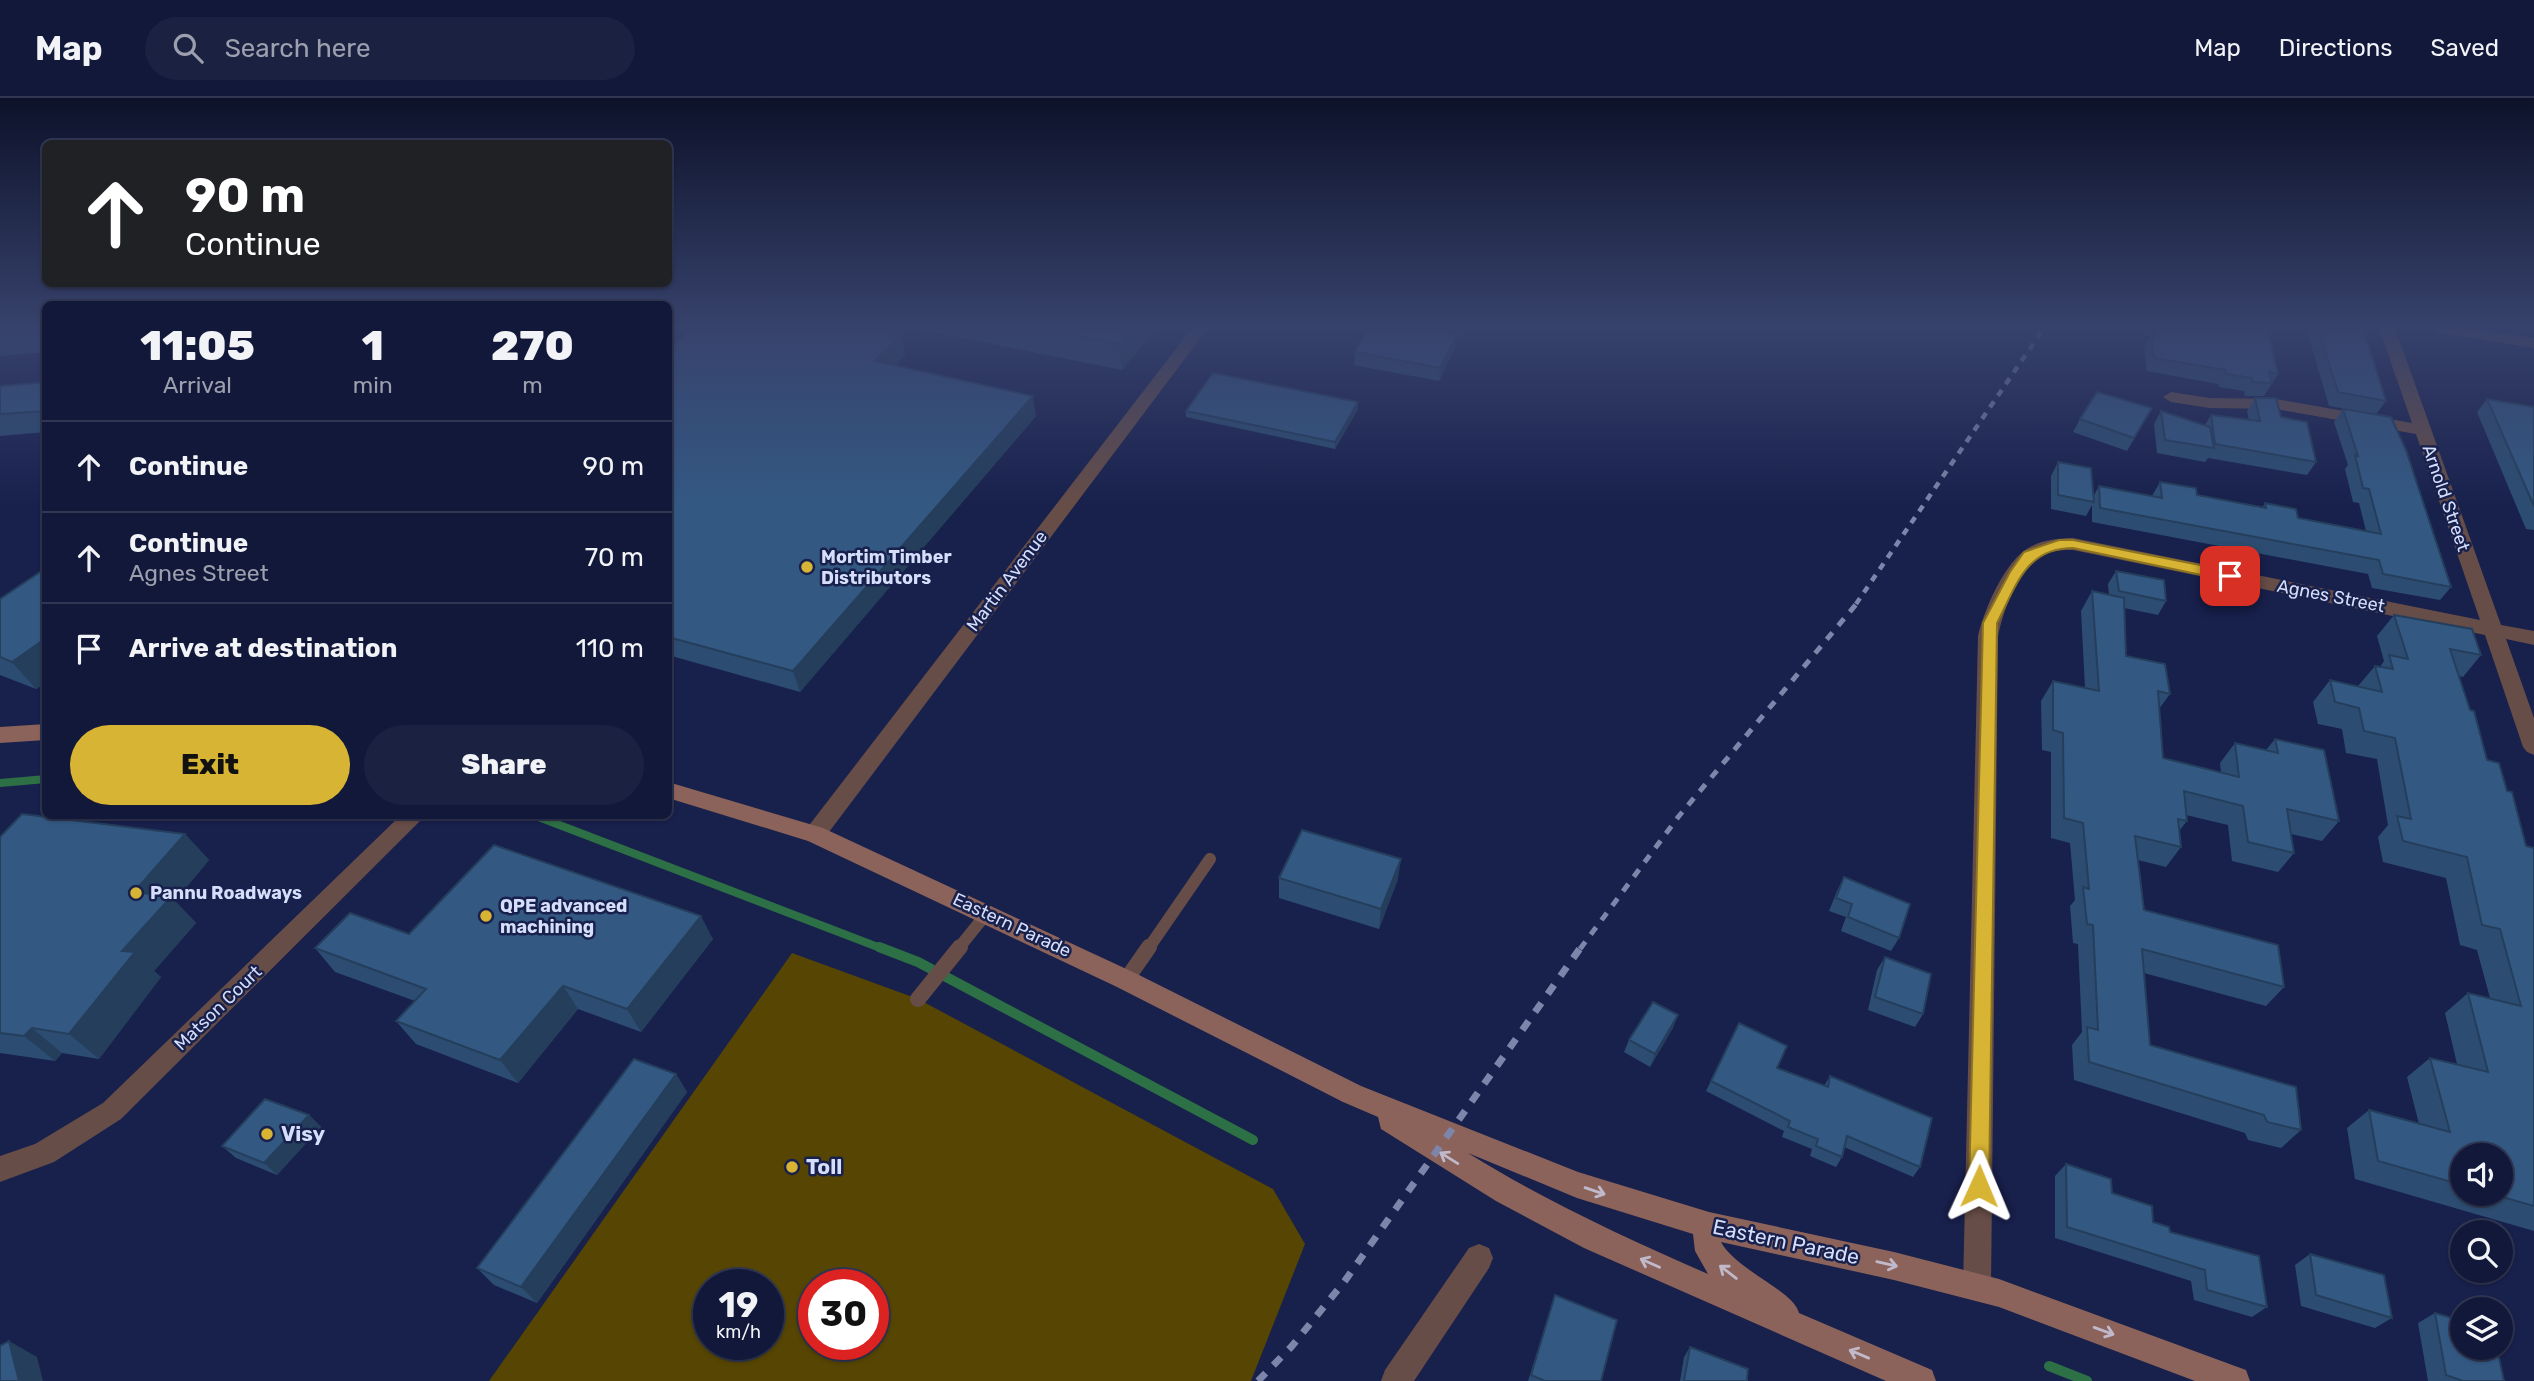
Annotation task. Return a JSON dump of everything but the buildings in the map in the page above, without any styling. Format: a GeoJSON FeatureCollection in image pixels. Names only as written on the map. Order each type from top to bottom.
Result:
{"type":"FeatureCollection","features":[{"type":"Feature","properties":{"kind":"main road"},"geometry":{"type":"LineString","coordinates":[[0,736],[42,732]]}},
{"type":"Feature","properties":{"kind":"main road","name":"Eastern Parade"},"geometry":{"type":"LineString","coordinates":[[672,791],[815,834],[1126,980],[1343,1090],[1577,1185],[1709,1226],[1977,1287],[2235,1381]]}},
{"type":"Feature","properties":{"kind":"main road","name":"Eastern Parade"},"geometry":{"type":"LineString","coordinates":[[1343,1090],[1473,1174],[1528,1204],[1614,1247],[1921,1381]]}},
{"type":"Feature","properties":{"kind":"main road"},"geometry":{"type":"LineString","coordinates":[[1709,1226],[1705,1239],[1714,1261],[1825,1339]]}},
{"type":"Feature","properties":{"kind":"street","name":"Martin Avenue"},"geometry":{"type":"LineString","coordinates":[[815,834],[1154,388]]}},
{"type":"Feature","properties":{"kind":"street","name":"Arnold Street"},"geometry":{"type":"LineString","coordinates":[[2408,388],[2534,747]]}},
{"type":"Feature","properties":{"kind":"street"},"geometry":{"type":"LineString","coordinates":[[2171,397],[2210,403],[2276,404],[2423,430]]}},
{"type":"Feature","properties":{"kind":"street","name":"Agnes Street"},"geometry":{"type":"LineString","coordinates":[[1977,1287],[1988,650],[1990,623],[2017,572],[2029,556],[2059,544],[2073,544],[2534,638]]}},
{"type":"Feature","properties":{"kind":"street","name":"Matson Court"},"geometry":{"type":"LineString","coordinates":[[0,1169],[14,1166],[58,1146],[112,1111],[411,819]]}},
{"type":"Feature","properties":{"kind":"street"},"geometry":{"type":"LineString","coordinates":[[1396,1381],[1479,1258]]}},
{"type":"Feature","properties":{"kind":"lane"},"geometry":{"type":"LineString","coordinates":[[1126,980],[1210,859]]}},
{"type":"Feature","properties":{"kind":"lane"},"geometry":{"type":"LineString","coordinates":[[918,999],[987,913]]}},
{"type":"Feature","properties":{"kind":"shaded area"},"geometry":{"type":"Polygon","coordinates":[[[792,953],[918,999],[1273,1189],[1305,1244],[1251,1381],[489,1381],[792,953]]]}},
{"type":"Feature","properties":{"kind":"waterway"},"geometry":{"type":"LineString","coordinates":[[0,783],[42,779]]}},
{"type":"Feature","properties":{"kind":"waterway"},"geometry":{"type":"LineString","coordinates":[[544,819],[883,949]]}},
{"type":"Feature","properties":{"kind":"waterway"},"geometry":{"type":"LineString","coordinates":[[879,947],[918,962],[1253,1140]]}},
{"type":"Feature","properties":{"kind":"waterway"},"geometry":{"type":"LineString","coordinates":[[2049,1366],[2087,1381]]}},
{"type":"Feature","properties":{"kind":"railway"},"geometry":{"type":"LineString","coordinates":[[1856,604],[2003,388]]}},
{"type":"Feature","properties":{"kind":"railway"},"geometry":{"type":"LineString","coordinates":[[1580,949],[1679,816],[1858,602]]}},
{"type":"Feature","properties":{"kind":"railway"},"geometry":{"type":"LineString","coordinates":[[1258,1381],[1292,1346],[1344,1282],[1581,947]]}},
{"type":"Feature","properties":{"kind":"place","name":"Mortim Timber Distributors"},"geometry":{"type":"Point","coordinates":[807,567]}},
{"type":"Feature","properties":{"kind":"place","name":"Pannu Roadways"},"geometry":{"type":"Point","coordinates":[136,893]}},
{"type":"Feature","properties":{"kind":"place","name":"QPE advanced machining"},"geometry":{"type":"Point","coordinates":[486,916]}},
{"type":"Feature","properties":{"kind":"place","name":"Visy"},"geometry":{"type":"Point","coordinates":[267,1134]}},
{"type":"Feature","properties":{"kind":"place","name":"Toll"},"geometry":{"type":"Point","coordinates":[792,1167]}},
{"type":"Feature","properties":{"kind":"route"},"geometry":{"type":"LineString","coordinates":[[1979,1186],[1990,623],[2017,572],[2029,556],[2059,544],[2073,544],[2230,576]]}}]}
